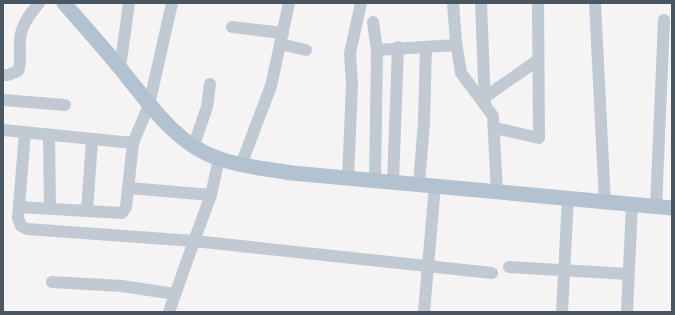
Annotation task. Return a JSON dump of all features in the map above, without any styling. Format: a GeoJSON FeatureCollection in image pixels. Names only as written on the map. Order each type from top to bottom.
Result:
{"type":"FeatureCollection","features":[{"type":"Feature","properties":{"kind":"main road"},"geometry":{"type":"LineString","coordinates":[[64,3],[120,68],[149,105],[174,131],[194,145],[219,159],[241,165],[292,173],[672,208]]}},
{"type":"Feature","properties":{"kind":"street"},"geometry":{"type":"LineString","coordinates":[[3,75],[8,75],[18,71],[20,65],[20,39],[23,27],[39,3]]}},
{"type":"Feature","properties":{"kind":"street"},"geometry":{"type":"LineString","coordinates":[[120,68],[129,3]]}},
{"type":"Feature","properties":{"kind":"street"},"geometry":{"type":"LineString","coordinates":[[19,207],[122,213],[126,207],[129,188],[133,143],[149,105],[172,3]]}},
{"type":"Feature","properties":{"kind":"street"},"geometry":{"type":"LineString","coordinates":[[241,165],[271,86],[289,3]]}},
{"type":"Feature","properties":{"kind":"street"},"geometry":{"type":"LineString","coordinates":[[348,178],[352,85],[350,53],[361,3]]}},
{"type":"Feature","properties":{"kind":"street"},"geometry":{"type":"LineString","coordinates":[[453,3],[456,45],[461,73],[485,101],[493,116],[495,128],[497,192]]}},
{"type":"Feature","properties":{"kind":"street"},"geometry":{"type":"LineString","coordinates":[[481,3],[485,101]]}},
{"type":"Feature","properties":{"kind":"street"},"geometry":{"type":"LineString","coordinates":[[495,128],[539,138],[538,3]]}},
{"type":"Feature","properties":{"kind":"street"},"geometry":{"type":"LineString","coordinates":[[596,3],[605,203]]}},
{"type":"Feature","properties":{"kind":"street"},"geometry":{"type":"LineString","coordinates":[[656,206],[664,20]]}},
{"type":"Feature","properties":{"kind":"street"},"geometry":{"type":"LineString","coordinates":[[374,22],[377,50],[375,181]]}},
{"type":"Feature","properties":{"kind":"street"},"geometry":{"type":"LineString","coordinates":[[232,27],[281,39],[306,50]]}},
{"type":"Feature","properties":{"kind":"street"},"geometry":{"type":"LineString","coordinates":[[377,50],[398,47],[456,45]]}},
{"type":"Feature","properties":{"kind":"street"},"geometry":{"type":"LineString","coordinates":[[393,182],[398,47]]}},
{"type":"Feature","properties":{"kind":"street"},"geometry":{"type":"LineString","coordinates":[[418,184],[424,122],[426,47]]}},
{"type":"Feature","properties":{"kind":"street"},"geometry":{"type":"LineString","coordinates":[[485,101],[538,60]]}},
{"type":"Feature","properties":{"kind":"street"},"geometry":{"type":"LineString","coordinates":[[194,145],[207,106],[210,84]]}},
{"type":"Feature","properties":{"kind":"street"},"geometry":{"type":"LineString","coordinates":[[3,100],[65,105]]}},
{"type":"Feature","properties":{"kind":"street"},"geometry":{"type":"LineString","coordinates":[[3,130],[133,143]]}},
{"type":"Feature","properties":{"kind":"street"},"geometry":{"type":"LineString","coordinates":[[25,132],[19,222],[27,229],[194,241],[492,273]]}},
{"type":"Feature","properties":{"kind":"street"},"geometry":{"type":"LineString","coordinates":[[49,135],[50,208]]}},
{"type":"Feature","properties":{"kind":"street"},"geometry":{"type":"LineString","coordinates":[[87,211],[92,140]]}},
{"type":"Feature","properties":{"kind":"street"},"geometry":{"type":"LineString","coordinates":[[169,312],[211,196],[219,159]]}},
{"type":"Feature","properties":{"kind":"street"},"geometry":{"type":"LineString","coordinates":[[424,312],[435,185]]}},
{"type":"Feature","properties":{"kind":"street"},"geometry":{"type":"LineString","coordinates":[[129,188],[211,196]]}},
{"type":"Feature","properties":{"kind":"street"},"geometry":{"type":"LineString","coordinates":[[562,312],[568,198]]}},
{"type":"Feature","properties":{"kind":"street"},"geometry":{"type":"LineString","coordinates":[[627,312],[632,204]]}},
{"type":"Feature","properties":{"kind":"street"},"geometry":{"type":"LineString","coordinates":[[509,268],[628,274]]}},
{"type":"Feature","properties":{"kind":"street"},"geometry":{"type":"LineString","coordinates":[[52,282],[122,286],[175,294]]}}]}
